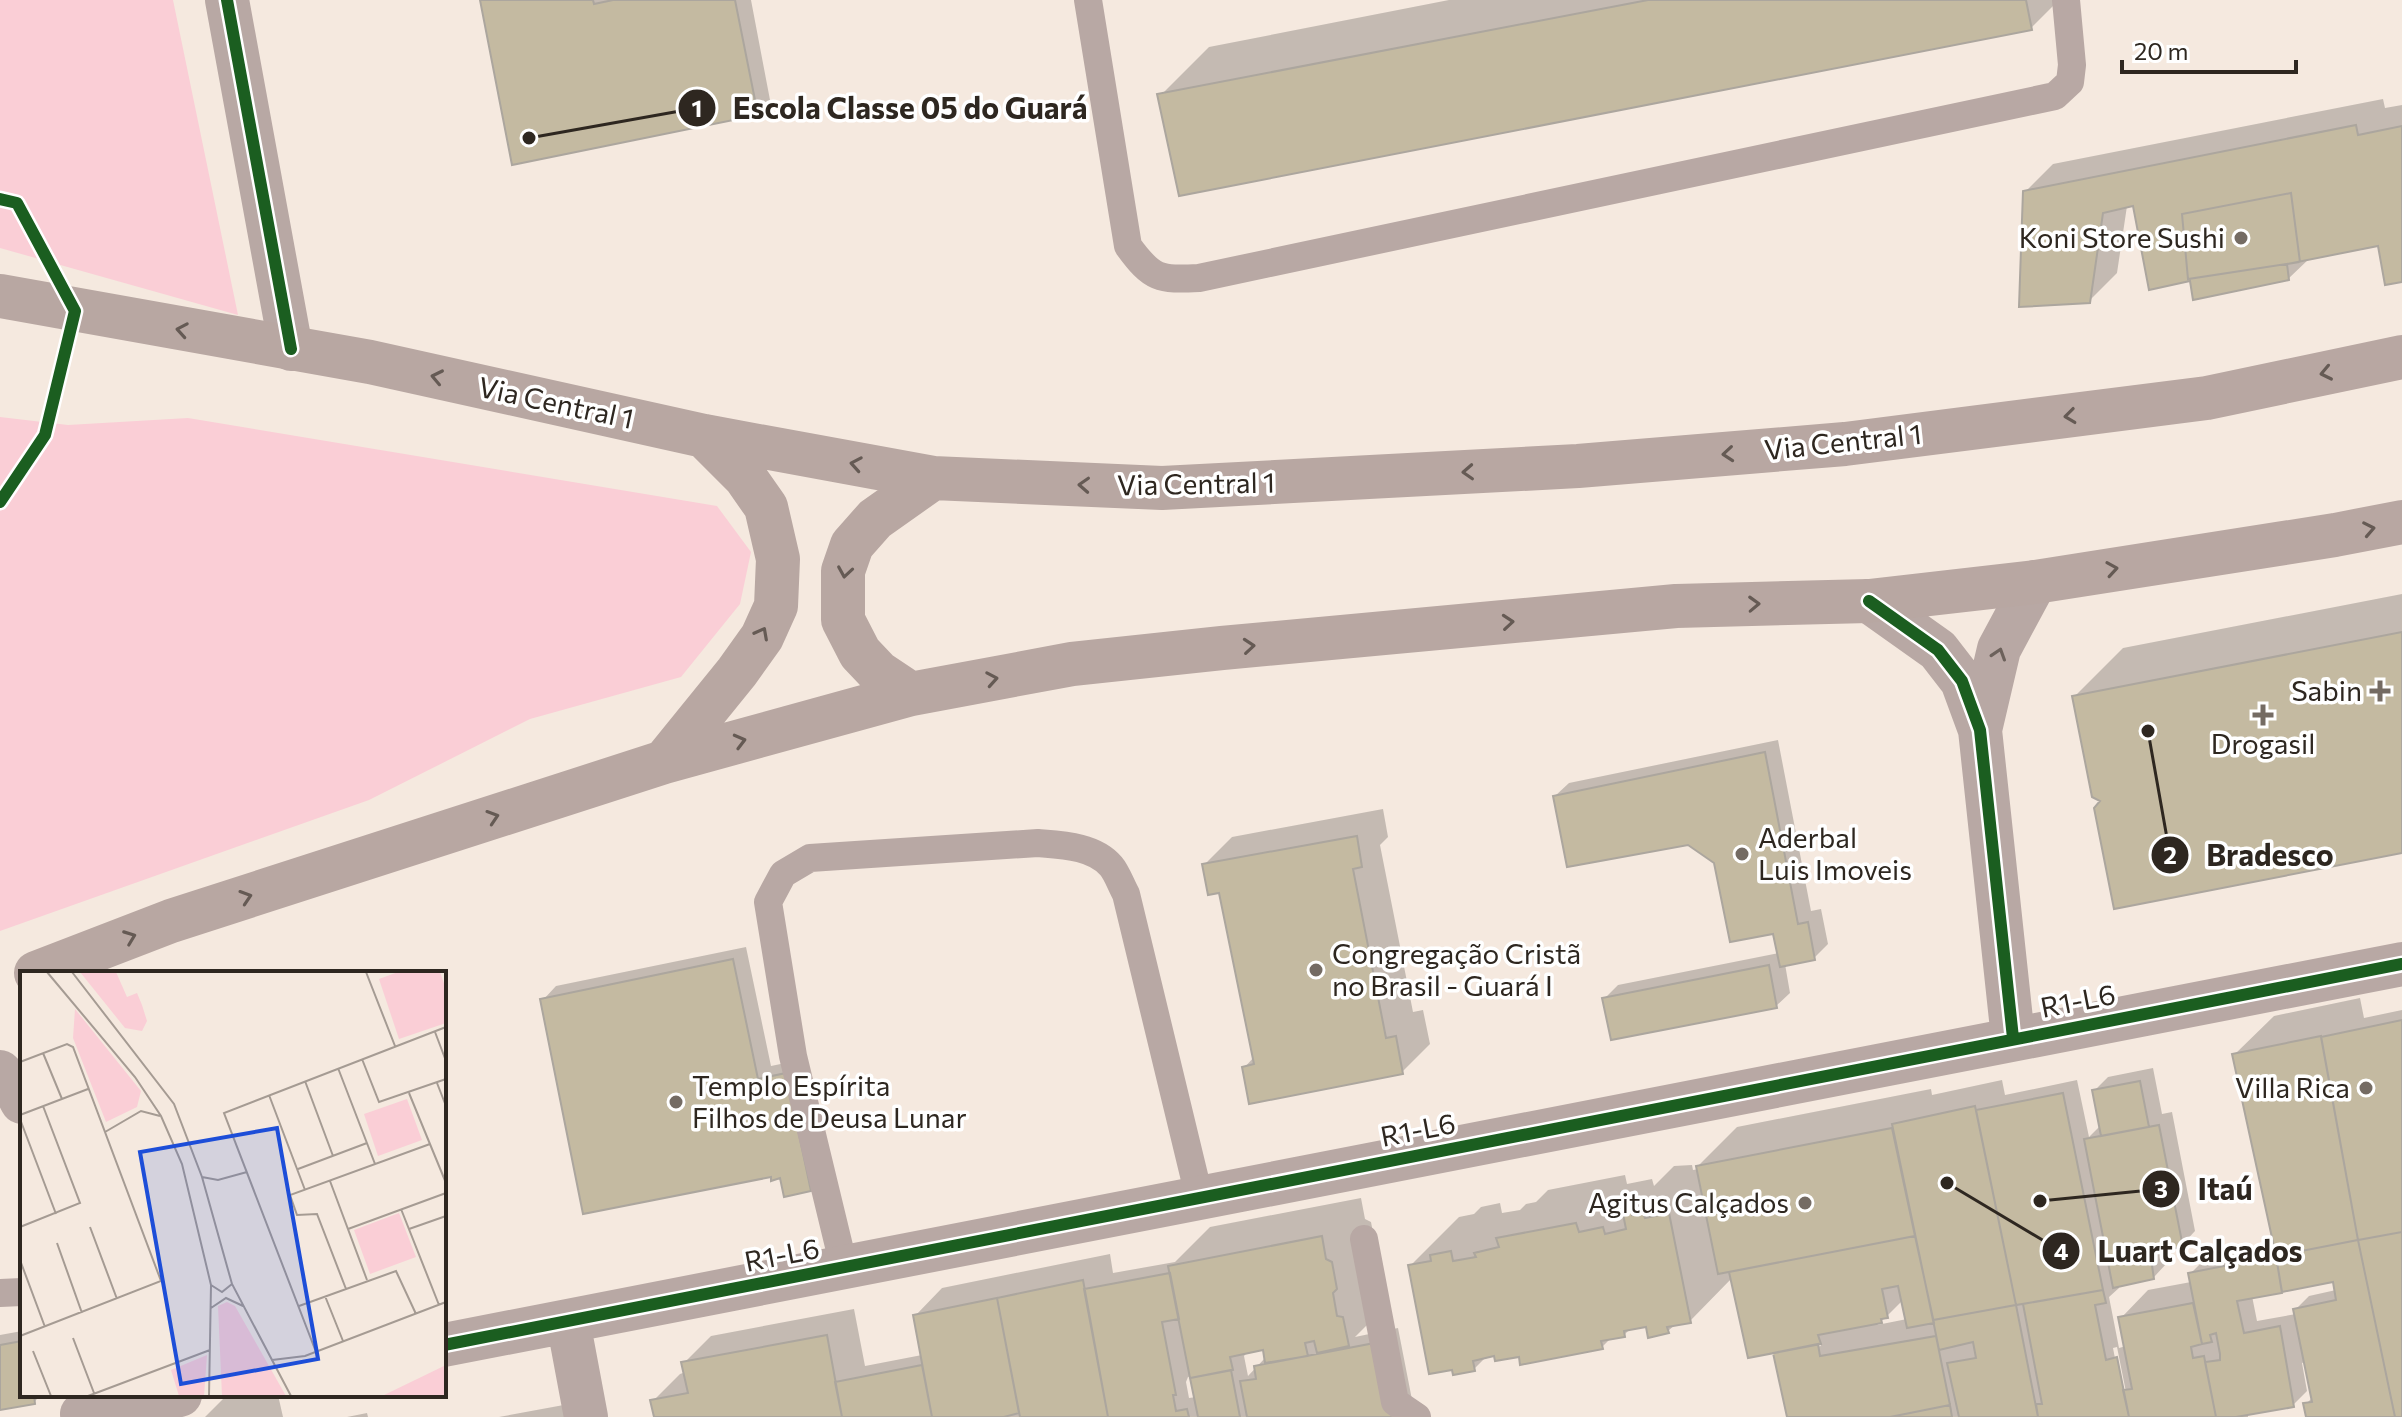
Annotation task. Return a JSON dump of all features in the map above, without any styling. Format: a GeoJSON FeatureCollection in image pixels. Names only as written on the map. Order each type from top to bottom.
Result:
{"type":"FeatureCollection","features":[{"type":"Feature","properties":{"kind":"main road","name":"Via Central 1"},"geometry":{"type":"LineString","coordinates":[[0,296],[370,362],[704,436],[933,478],[1162,488],[1578,466],[1845,444],[2207,398],[2402,357]]}},
{"type":"Feature","properties":{"kind":"main road"},"geometry":{"type":"LineString","coordinates":[[664,762],[737,672],[762,637],[776,606],[778,559],[766,507],[745,477],[704,436]]}},
{"type":"Feature","properties":{"kind":"main road"},"geometry":{"type":"LineString","coordinates":[[911,694],[878,672],[860,653],[843,620],[843,571],[852,545],[875,519],[933,478]]}},
{"type":"Feature","properties":{"kind":"main road"},"geometry":{"type":"LineString","coordinates":[[46,971],[74,965],[171,921],[664,762],[911,694],[1072,664],[1222,648],[1676,606],[1869,601],[2035,582],[2402,522]]}},
{"type":"Feature","properties":{"kind":"main road"},"geometry":{"type":"LineString","coordinates":[[0,987],[20,979]]}},
{"type":"Feature","properties":{"kind":"street"},"geometry":{"type":"LineString","coordinates":[[227,0],[291,349]]}},
{"type":"Feature","properties":{"kind":"street"},"geometry":{"type":"LineString","coordinates":[[1980,730],[1999,649],[2035,582]]}},
{"type":"Feature","properties":{"kind":"street"},"geometry":{"type":"LineString","coordinates":[[1869,601],[1938,650],[1962,681],[1980,730],[2013,1038]]}},
{"type":"Feature","properties":{"kind":"street","name":"R1-L6"},"geometry":{"type":"LineString","coordinates":[[446,1345],[2402,964]]}},
{"type":"Feature","properties":{"kind":"street"},"geometry":{"type":"LineString","coordinates":[[0,1072],[13,1085],[20,1098]]}},
{"type":"Feature","properties":{"kind":"street"},"geometry":{"type":"LineString","coordinates":[[568,1321],[586,1417]]}},
{"type":"Feature","properties":{"kind":"street"},"geometry":{"type":"LineString","coordinates":[[81,1409],[166,1397]]}},
{"type":"Feature","properties":{"kind":"lane"},"geometry":{"type":"LineString","coordinates":[[1088,0],[1128,246],[1146,270],[1168,279],[1214,275],[2055,96],[2070,82],[2072,65],[2066,0]]}},
{"type":"Feature","properties":{"kind":"lane"},"geometry":{"type":"LineString","coordinates":[[844,1267],[793,1056],[768,902],[783,874],[810,858],[1038,843],[1070,845],[1092,853],[1110,865],[1126,894],[1199,1196]]}},
{"type":"Feature","properties":{"kind":"lane"},"geometry":{"type":"LineString","coordinates":[[1364,1239],[1395,1402],[1417,1417]]}},
{"type":"Feature","properties":{"kind":"lane"},"geometry":{"type":"LineString","coordinates":[[0,1293],[20,1292]]}},
{"type":"Feature","properties":{"kind":"shaded area"},"geometry":{"type":"Polygon","coordinates":[[[0,0],[173,0],[238,315],[0,248],[0,0]]]}},
{"type":"Feature","properties":{"kind":"shaded area"},"geometry":{"type":"Polygon","coordinates":[[[0,417],[68,425],[188,418],[717,506],[751,552],[740,604],[681,677],[530,719],[369,800],[0,931],[0,417]]]}},
{"type":"Feature","properties":{"kind":"building"},"geometry":{"type":"Polygon","coordinates":[[[480,0],[593,0],[594,4],[613,0],[735,0],[758,115],[512,165],[480,0]]]}},
{"type":"Feature","properties":{"kind":"building"},"geometry":{"type":"Polygon","coordinates":[[[1648,0],[2026,0],[2032,30],[1179,196],[1157,94],[1648,0]]]}},
{"type":"Feature","properties":{"kind":"building"},"geometry":{"type":"Polygon","coordinates":[[[2356,125],[2358,135],[2402,126],[2402,282],[2385,285],[2378,246],[2287,264],[2289,280],[2193,300],[2190,281],[2149,290],[2133,206],[2103,213],[2090,303],[2019,307],[2023,191],[2356,125]]]}},
{"type":"Feature","properties":{"kind":"building","name":"Koni Store Sushi"},"geometry":{"type":"Polygon","coordinates":[[[2291,193],[2300,262],[2188,279],[2182,214],[2291,193]]]}},
{"type":"Feature","properties":{"kind":"building"},"geometry":{"type":"Polygon","coordinates":[[[2402,632],[2402,853],[2114,909],[2094,808],[2100,801],[2092,797],[2072,696],[2402,632]]]}},
{"type":"Feature","properties":{"kind":"building","name":"Aderbal Luis Imoveis"},"geometry":{"type":"Polygon","coordinates":[[[1765,752],[1798,924],[1808,922],[1815,960],[1780,967],[1773,934],[1730,942],[1714,863],[1688,845],[1567,867],[1553,796],[1765,752]]]}},
{"type":"Feature","properties":{"kind":"building"},"geometry":{"type":"Polygon","coordinates":[[[1357,836],[1362,867],[1353,869],[1386,1038],[1396,1036],[1403,1074],[1249,1104],[1242,1067],[1254,1064],[1219,893],[1208,895],[1202,864],[1357,836]]]}},
{"type":"Feature","properties":{"kind":"building","name":"Templo Espírita Filhos de Deusa Lunar"},"geometry":{"type":"Polygon","coordinates":[[[733,959],[758,1079],[786,1073],[811,1191],[784,1197],[780,1178],[771,1181],[771,1177],[583,1214],[540,999],[733,959]]]}},
{"type":"Feature","properties":{"kind":"building"},"geometry":{"type":"Polygon","coordinates":[[[1769,965],[1777,1008],[1611,1040],[1602,998],[1769,965]]]}},
{"type":"Feature","properties":{"kind":"building"},"geometry":{"type":"Polygon","coordinates":[[[2402,1020],[2402,1232],[2358,1240],[2321,1037],[2402,1020]]]}},
{"type":"Feature","properties":{"kind":"building"},"geometry":{"type":"Polygon","coordinates":[[[2321,1036],[2358,1240],[2276,1256],[2232,1054],[2321,1036]]]}},
{"type":"Feature","properties":{"kind":"building"},"geometry":{"type":"Polygon","coordinates":[[[2140,1081],[2149,1127],[2101,1136],[2092,1090],[2140,1081]]]}},
{"type":"Feature","properties":{"kind":"building"},"geometry":{"type":"Polygon","coordinates":[[[2063,1093],[2103,1290],[2016,1305],[1976,1110],[2063,1093]]]}},
{"type":"Feature","properties":{"kind":"building"},"geometry":{"type":"Polygon","coordinates":[[[1975,1106],[2016,1305],[1933,1320],[1892,1124],[1975,1106]]]}},
{"type":"Feature","properties":{"kind":"building"},"geometry":{"type":"Polygon","coordinates":[[[2159,1125],[2183,1247],[2150,1252],[2154,1279],[2113,1288],[2084,1139],[2159,1125]]]}},
{"type":"Feature","properties":{"kind":"building","name":"Agitus Calçados"},"geometry":{"type":"Polygon","coordinates":[[[1892,1128],[1915,1236],[1718,1274],[1696,1166],[1892,1128]]]}},
{"type":"Feature","properties":{"kind":"building"},"geometry":{"type":"Polygon","coordinates":[[[1632,1212],[1632,1215],[1643,1213],[1645,1218],[1669,1213],[1691,1323],[1667,1327],[1669,1333],[1648,1338],[1646,1327],[1624,1331],[1625,1337],[1601,1341],[1603,1349],[1520,1365],[1519,1357],[1495,1361],[1494,1356],[1473,1361],[1475,1371],[1453,1375],[1452,1370],[1429,1374],[1408,1265],[1431,1261],[1430,1255],[1451,1251],[1453,1261],[1476,1257],[1474,1253],[1499,1247],[1496,1238],[1576,1223],[1579,1232],[1603,1227],[1605,1234],[1626,1229],[1623,1214],[1632,1212]]]}},
{"type":"Feature","properties":{"kind":"building"},"geometry":{"type":"Polygon","coordinates":[[[2402,1232],[2402,1417],[2395,1417],[2358,1240],[2402,1232]]]}},
{"type":"Feature","properties":{"kind":"building"},"geometry":{"type":"Polygon","coordinates":[[[1322,1236],[1326,1259],[1332,1262],[1337,1289],[1333,1293],[1337,1316],[1343,1317],[1349,1346],[1317,1353],[1314,1341],[1305,1343],[1308,1356],[1265,1363],[1263,1350],[1230,1357],[1233,1370],[1190,1378],[1168,1266],[1322,1236]]]}},
{"type":"Feature","properties":{"kind":"building"},"geometry":{"type":"Polygon","coordinates":[[[1915,1236],[1934,1323],[1907,1328],[1898,1286],[1882,1289],[1888,1318],[1881,1319],[1882,1323],[1818,1335],[1821,1344],[1748,1358],[1729,1272],[1915,1236]]]}},
{"type":"Feature","properties":{"kind":"building"},"geometry":{"type":"Polygon","coordinates":[[[2358,1240],[2395,1417],[2306,1417],[2303,1403],[2312,1402],[2293,1309],[2336,1300],[2333,1282],[2282,1292],[2276,1256],[2358,1240]]]}},
{"type":"Feature","properties":{"kind":"building"},"geometry":{"type":"Polygon","coordinates":[[[2276,1256],[2282,1293],[2237,1301],[2244,1333],[2280,1326],[2294,1407],[2236,1417],[2216,1417],[2205,1362],[2220,1360],[2216,1333],[2210,1335],[2212,1342],[2202,1344],[2188,1273],[2276,1256]]]}},
{"type":"Feature","properties":{"kind":"building"},"geometry":{"type":"Polygon","coordinates":[[[1170,1273],[1179,1319],[1162,1322],[1176,1395],[1173,1395],[1176,1411],[1187,1409],[1189,1417],[1108,1417],[1084,1289],[1170,1273]]]}},
{"type":"Feature","properties":{"kind":"building"},"geometry":{"type":"Polygon","coordinates":[[[1083,1280],[1108,1417],[1020,1417],[997,1298],[1083,1280]]]}},
{"type":"Feature","properties":{"kind":"building"},"geometry":{"type":"Polygon","coordinates":[[[2103,1290],[2106,1303],[2095,1305],[2106,1360],[2117,1357],[2129,1417],[2038,1417],[2036,1404],[2042,1404],[2023,1304],[2103,1290]]]}},
{"type":"Feature","properties":{"kind":"building"},"geometry":{"type":"Polygon","coordinates":[[[997,1298],[1019,1413],[1004,1417],[932,1417],[913,1315],[997,1298]]]}},
{"type":"Feature","properties":{"kind":"building"},"geometry":{"type":"Polygon","coordinates":[[[2193,1303],[2202,1344],[2191,1347],[2193,1358],[2204,1356],[2216,1417],[2129,1417],[2123,1390],[2132,1389],[2118,1317],[2193,1303]]]}},
{"type":"Feature","properties":{"kind":"building"},"geometry":{"type":"Polygon","coordinates":[[[2016,1305],[2038,1417],[1959,1417],[1947,1363],[1976,1358],[1973,1342],[1939,1350],[1933,1320],[2016,1305]]]}},
{"type":"Feature","properties":{"kind":"building"},"geometry":{"type":"Polygon","coordinates":[[[827,1335],[842,1417],[654,1417],[650,1400],[688,1393],[681,1362],[827,1335]]]}},
{"type":"Feature","properties":{"kind":"building"},"geometry":{"type":"Polygon","coordinates":[[[1936,1336],[1950,1405],[1890,1417],[1787,1417],[1773,1353],[1818,1344],[1820,1356],[1936,1336]]]}},
{"type":"Feature","properties":{"kind":"building"},"geometry":{"type":"Polygon","coordinates":[[[20,1341],[20,1397],[34,1397],[35,1404],[0,1410],[0,1345],[20,1341]]]}},
{"type":"Feature","properties":{"kind":"building"},"geometry":{"type":"Polygon","coordinates":[[[1385,1341],[1399,1417],[1247,1417],[1240,1381],[1256,1379],[1254,1366],[1385,1341]]]}},
{"type":"Feature","properties":{"kind":"building"},"geometry":{"type":"Polygon","coordinates":[[[922,1365],[932,1417],[842,1417],[835,1382],[922,1365]]]}},
{"type":"Feature","properties":{"kind":"building"},"geometry":{"type":"Polygon","coordinates":[[[1231,1370],[1240,1417],[1198,1417],[1190,1378],[1231,1370]]]}},
{"type":"Feature","properties":{"kind":"building"},"geometry":{"type":"Polygon","coordinates":[[[1950,1405],[1952,1417],[1890,1417],[1950,1405]]]}},
{"type":"Feature","properties":{"kind":"cycle path"},"geometry":{"type":"LineString","coordinates":[[227,0],[291,349]]}},
{"type":"Feature","properties":{"kind":"cycle path"},"geometry":{"type":"LineString","coordinates":[[0,199],[17,203],[75,311],[45,435],[0,502]]}},
{"type":"Feature","properties":{"kind":"cycle path"},"geometry":{"type":"LineString","coordinates":[[1869,601],[1938,650],[1962,681],[1980,730],[2013,1038]]}},
{"type":"Feature","properties":{"kind":"cycle path"},"geometry":{"type":"LineString","coordinates":[[446,1345],[2402,964]]}},
{"type":"Feature","properties":{"kind":"place","name":"Escola Classe 05 do Guará"},"geometry":{"type":"Point","coordinates":[529,138]}},
{"type":"Feature","properties":{"kind":"place","name":"Koni Store Sushi"},"geometry":{"type":"Point","coordinates":[2241,238]}},
{"type":"Feature","properties":{"kind":"place","name":"Sabin"},"geometry":{"type":"Point","coordinates":[2380,691]}},
{"type":"Feature","properties":{"kind":"place","name":"Drogasil"},"geometry":{"type":"Point","coordinates":[2263,715]}},
{"type":"Feature","properties":{"kind":"place","name":"Bradesco"},"geometry":{"type":"Point","coordinates":[2148,731]}},
{"type":"Feature","properties":{"kind":"place","name":"Aderbal Luis Imoveis"},"geometry":{"type":"Point","coordinates":[1742,854]}},
{"type":"Feature","properties":{"kind":"place","name":"Congregação Cristã no Brasil - Guará I"},"geometry":{"type":"Point","coordinates":[1316,970]}},
{"type":"Feature","properties":{"kind":"place","name":"Villa Rica"},"geometry":{"type":"Point","coordinates":[2366,1088]}},
{"type":"Feature","properties":{"kind":"place","name":"Templo Espírita Filhos de Deusa Lunar"},"geometry":{"type":"Point","coordinates":[676,1102]}},
{"type":"Feature","properties":{"kind":"place","name":"Luart Calçados"},"geometry":{"type":"Point","coordinates":[1947,1183]}},
{"type":"Feature","properties":{"kind":"place","name":"Itaú"},"geometry":{"type":"Point","coordinates":[2040,1201]}},
{"type":"Feature","properties":{"kind":"place","name":"Agitus Calçados"},"geometry":{"type":"Point","coordinates":[1805,1203]}}]}
